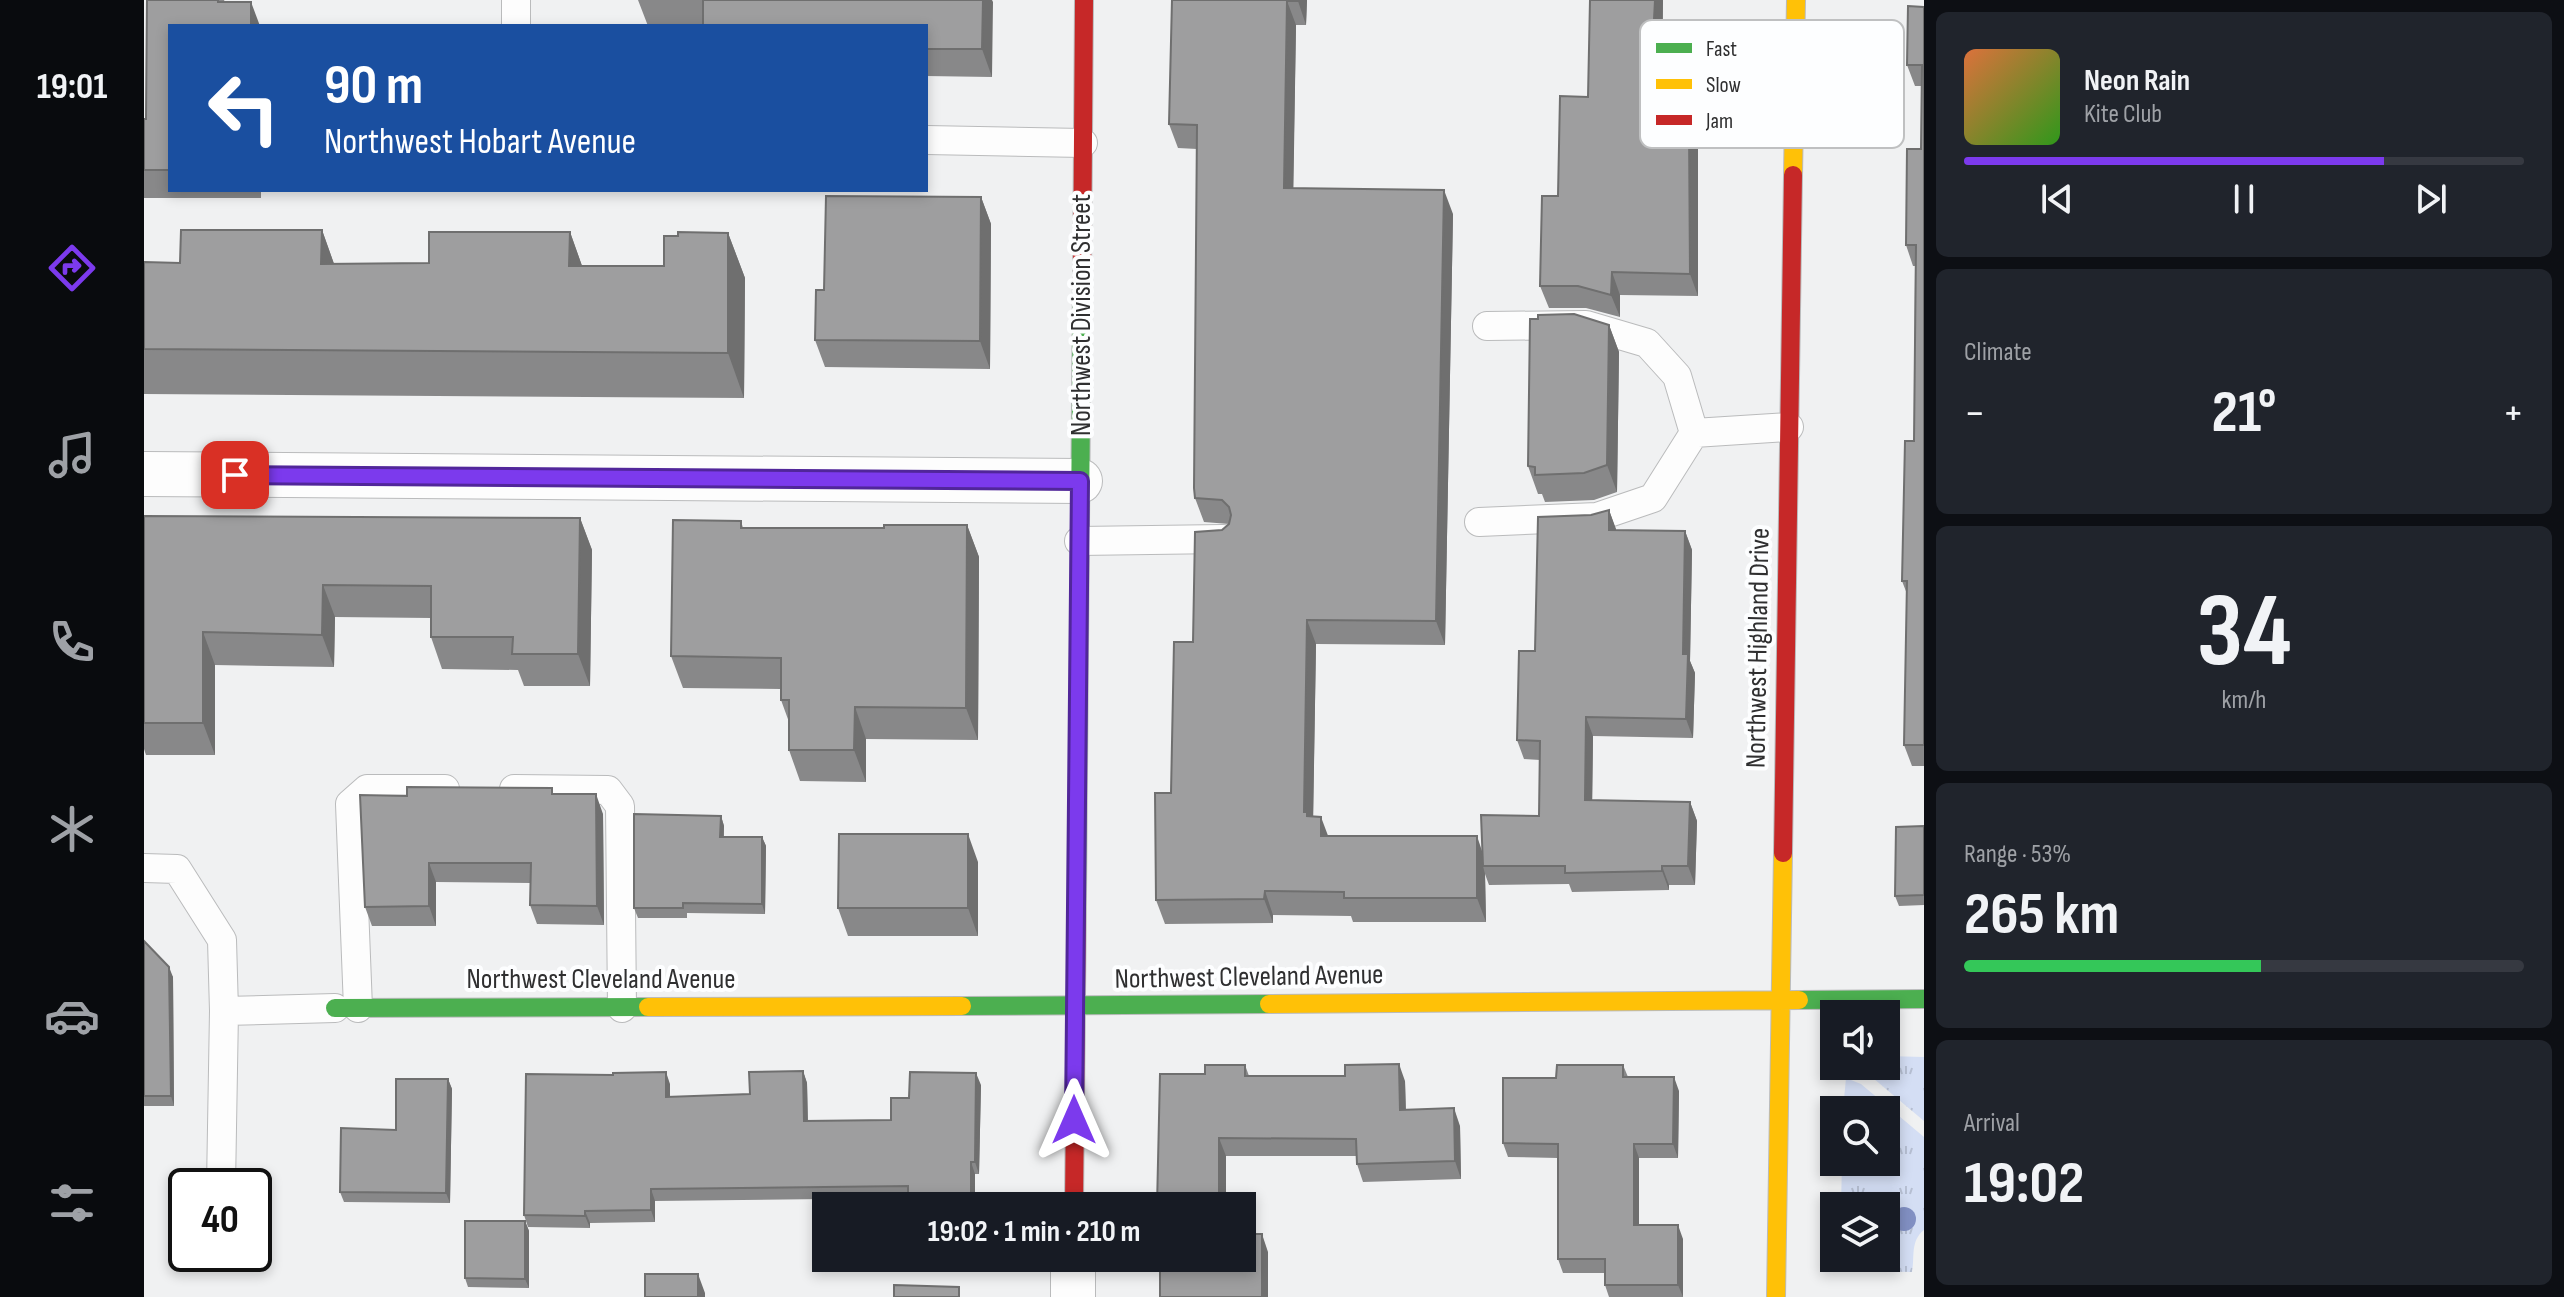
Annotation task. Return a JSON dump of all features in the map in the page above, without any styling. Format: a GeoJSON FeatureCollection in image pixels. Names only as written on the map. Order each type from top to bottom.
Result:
{"type":"FeatureCollection","features":[{"type":"Feature","properties":{"kind":"street","name":"Northwest Division Street"},"geometry":{"type":"LineString","coordinates":[[1074,1192],[1084,0]]}},
{"type":"Feature","properties":{"kind":"street","name":"Northwest Highland Drive"},"geometry":{"type":"LineString","coordinates":[[1796,0],[1796,20]]}},
{"type":"Feature","properties":{"kind":"street","name":"Northwest Highland Drive"},"geometry":{"type":"LineString","coordinates":[[1776,1297],[1794,148]]}},
{"type":"Feature","properties":{"kind":"street"},"geometry":{"type":"LineString","coordinates":[[144,474],[1080,481]]}},
{"type":"Feature","properties":{"kind":"street","name":"Northwest Cleveland Avenue"},"geometry":{"type":"LineString","coordinates":[[346,1008],[1924,999]]}},
{"type":"Feature","properties":{"kind":"street"},"geometry":{"type":"LineString","coordinates":[[1073,1272],[1073,1297]]}},
{"type":"Feature","properties":{"kind":"lane"},"geometry":{"type":"LineString","coordinates":[[516,0],[516,24]]}},
{"type":"Feature","properties":{"kind":"lane"},"geometry":{"type":"LineString","coordinates":[[928,140],[1083,143]]}},
{"type":"Feature","properties":{"kind":"lane"},"geometry":{"type":"LineString","coordinates":[[1479,522],[1597,517],[1653,498],[1694,433],[1677,376],[1647,343],[1586,325],[1487,326]]}},
{"type":"Feature","properties":{"kind":"lane"},"geometry":{"type":"LineString","coordinates":[[1694,433],[1789,427]]}},
{"type":"Feature","properties":{"kind":"lane"},"geometry":{"type":"LineString","coordinates":[[1079,541],[1223,539]]}},
{"type":"Feature","properties":{"kind":"lane"},"geometry":{"type":"LineString","coordinates":[[224,1011],[346,1008],[350,804],[367,789],[608,790],[620,806],[622,1008]]}},
{"type":"Feature","properties":{"kind":"lane"},"geometry":{"type":"LineString","coordinates":[[144,868],[177,869],[222,940],[221,1168]]}},
{"type":"Feature","properties":{"kind":"green space"},"geometry":{"type":"Polygon","coordinates":[[[1900,1056],[1924,1057],[1924,1121],[1900,1101],[1900,1096],[1894,1096],[1875,1080],[1900,1080],[1900,1056]]]}},
{"type":"Feature","properties":{"kind":"green space"},"geometry":{"type":"Polygon","coordinates":[[[1846,1080],[1851,1080],[1875,1096],[1844,1096],[1846,1080]]]}},
{"type":"Feature","properties":{"kind":"green space"},"geometry":{"type":"Polygon","coordinates":[[[1900,1117],[1924,1137],[1924,1230],[1915,1244],[1912,1272],[1900,1272],[1900,1192],[1841,1192],[1842,1176],[1900,1176],[1900,1117]]]}},
{"type":"Feature","properties":{"kind":"building"},"geometry":{"type":"Polygon","coordinates":[[[147,0],[251,2],[251,24],[168,24],[168,170],[144,170],[147,0]]]}},
{"type":"Feature","properties":{"kind":"building"},"geometry":{"type":"Polygon","coordinates":[[[703,0],[983,0],[982,49],[928,49],[928,24],[703,24],[703,0]]]}},
{"type":"Feature","properties":{"kind":"building"},"geometry":{"type":"Polygon","coordinates":[[[1172,0],[1298,0],[1287,1],[1284,188],[1444,190],[1436,621],[1307,620],[1304,812],[1307,816],[1321,817],[1321,836],[1477,836],[1477,898],[1344,898],[1344,892],[1265,891],[1264,899],[1156,900],[1155,793],[1171,793],[1174,642],[1193,642],[1195,532],[1222,530],[1229,524],[1231,515],[1229,507],[1222,500],[1195,498],[1197,125],[1169,124],[1172,0]]]}},
{"type":"Feature","properties":{"kind":"building"},"geometry":{"type":"Polygon","coordinates":[[[1590,0],[1655,0],[1654,20],[1640,20],[1640,148],[1689,148],[1690,274],[1612,272],[1611,295],[1578,286],[1540,286],[1542,196],[1558,196],[1560,96],[1588,97],[1590,0]]]}},
{"type":"Feature","properties":{"kind":"building"},"geometry":{"type":"Polygon","coordinates":[[[1908,6],[1924,7],[1924,745],[1904,745],[1907,581],[1902,581],[1905,441],[1914,441],[1916,245],[1906,245],[1907,149],[1921,149],[1922,65],[1907,65],[1908,6]]]}},
{"type":"Feature","properties":{"kind":"building"},"geometry":{"type":"Polygon","coordinates":[[[826,196],[981,197],[980,341],[815,340],[816,290],[824,290],[826,196]]]}},
{"type":"Feature","properties":{"kind":"building"},"geometry":{"type":"Polygon","coordinates":[[[181,230],[322,230],[321,264],[429,263],[429,232],[570,232],[569,266],[664,266],[664,236],[678,236],[678,232],[728,233],[728,353],[144,349],[144,262],[180,263],[181,230]]]}},
{"type":"Feature","properties":{"kind":"building"},"geometry":{"type":"Polygon","coordinates":[[[1574,314],[1609,325],[1607,465],[1584,473],[1535,475],[1535,467],[1528,466],[1530,319],[1538,319],[1538,315],[1574,314]]]}},
{"type":"Feature","properties":{"kind":"building"},"geometry":{"type":"Polygon","coordinates":[[[1609,510],[1609,530],[1685,531],[1683,654],[1688,654],[1686,719],[1586,717],[1585,800],[1690,802],[1688,866],[1662,866],[1662,871],[1565,873],[1565,866],[1483,866],[1481,815],[1539,816],[1540,741],[1517,740],[1519,651],[1535,651],[1538,517],[1591,515],[1609,510]]]}},
{"type":"Feature","properties":{"kind":"building"},"geometry":{"type":"Polygon","coordinates":[[[144,516],[580,518],[578,654],[512,654],[513,637],[431,637],[431,586],[323,585],[322,635],[203,632],[203,723],[144,723],[144,516]]]}},
{"type":"Feature","properties":{"kind":"building"},"geometry":{"type":"Polygon","coordinates":[[[673,520],[741,521],[741,528],[967,525],[966,708],[855,707],[854,750],[789,750],[789,700],[781,700],[781,658],[671,656],[673,520]]]}},
{"type":"Feature","properties":{"kind":"building"},"geometry":{"type":"Polygon","coordinates":[[[407,787],[552,788],[552,794],[596,794],[597,906],[530,905],[531,863],[429,863],[429,906],[365,907],[360,795],[407,796],[407,787]]]}},
{"type":"Feature","properties":{"kind":"building"},"geometry":{"type":"Polygon","coordinates":[[[634,814],[721,816],[720,837],[762,837],[762,904],[683,903],[683,908],[634,908],[634,814]]]}},
{"type":"Feature","properties":{"kind":"building"},"geometry":{"type":"Polygon","coordinates":[[[1924,826],[1924,895],[1895,896],[1896,827],[1924,826]]]}},
{"type":"Feature","properties":{"kind":"building"},"geometry":{"type":"Polygon","coordinates":[[[839,834],[968,834],[968,908],[838,908],[839,834]]]}},
{"type":"Feature","properties":{"kind":"building"},"geometry":{"type":"Polygon","coordinates":[[[144,941],[169,967],[171,1096],[144,1096],[144,941]]]}},
{"type":"Feature","properties":{"kind":"building"},"geometry":{"type":"Polygon","coordinates":[[[1399,1064],[1400,1110],[1454,1108],[1455,1161],[1357,1164],[1356,1139],[1219,1138],[1219,1192],[1157,1192],[1160,1074],[1205,1074],[1205,1065],[1245,1065],[1245,1076],[1345,1076],[1345,1065],[1399,1064]]]}},
{"type":"Feature","properties":{"kind":"building"},"geometry":{"type":"Polygon","coordinates":[[[1557,1065],[1623,1065],[1623,1077],[1674,1077],[1673,1144],[1634,1144],[1634,1225],[1678,1225],[1678,1285],[1605,1285],[1605,1259],[1558,1259],[1558,1144],[1503,1143],[1503,1078],[1556,1078],[1557,1065]]]}},
{"type":"Feature","properties":{"kind":"building"},"geometry":{"type":"Polygon","coordinates":[[[803,1071],[804,1121],[891,1120],[891,1098],[909,1098],[910,1072],[976,1073],[975,1162],[971,1162],[971,1192],[908,1192],[908,1186],[651,1189],[651,1210],[585,1211],[585,1216],[524,1215],[526,1074],[666,1072],[666,1097],[750,1094],[749,1072],[803,1071]]]}},
{"type":"Feature","properties":{"kind":"building"},"geometry":{"type":"Polygon","coordinates":[[[396,1079],[448,1079],[446,1193],[340,1192],[341,1128],[396,1130],[396,1079]]]}},
{"type":"Feature","properties":{"kind":"building"},"geometry":{"type":"Polygon","coordinates":[[[465,1221],[525,1221],[525,1279],[465,1278],[465,1221]]]}},
{"type":"Feature","properties":{"kind":"building"},"geometry":{"type":"Polygon","coordinates":[[[1256,1234],[1262,1234],[1262,1297],[1160,1297],[1160,1272],[1256,1272],[1256,1234]]]}},
{"type":"Feature","properties":{"kind":"building"},"geometry":{"type":"Polygon","coordinates":[[[645,1274],[698,1274],[698,1297],[645,1297],[645,1274]]]}},
{"type":"Feature","properties":{"kind":"building"},"geometry":{"type":"Polygon","coordinates":[[[894,1285],[959,1287],[959,1297],[894,1297],[894,1285]]]}},
{"type":"Feature","properties":{"kind":"traffic: fast"},"geometry":{"type":"LineString","coordinates":[[1077,894],[1082,277]]}},
{"type":"Feature","properties":{"kind":"traffic: fast"},"geometry":{"type":"LineString","coordinates":[[1799,1000],[1924,999]]}},
{"type":"Feature","properties":{"kind":"traffic: fast"},"geometry":{"type":"LineString","coordinates":[[962,1006],[1269,1004]]}},
{"type":"Feature","properties":{"kind":"traffic: fast"},"geometry":{"type":"LineString","coordinates":[[335,1008],[648,1007]]}},
{"type":"Feature","properties":{"kind":"traffic: slow"},"geometry":{"type":"LineString","coordinates":[[1796,0],[1796,20]]}},
{"type":"Feature","properties":{"kind":"traffic: slow"},"geometry":{"type":"LineString","coordinates":[[1793,148],[1793,175]]}},
{"type":"Feature","properties":{"kind":"traffic: slow"},"geometry":{"type":"LineString","coordinates":[[1776,1297],[1783,853]]}},
{"type":"Feature","properties":{"kind":"traffic: slow"},"geometry":{"type":"LineString","coordinates":[[1269,1004],[1799,1000]]}},
{"type":"Feature","properties":{"kind":"traffic: slow"},"geometry":{"type":"LineString","coordinates":[[648,1007],[962,1006]]}},
{"type":"Feature","properties":{"kind":"traffic: jam"},"geometry":{"type":"LineString","coordinates":[[1082,277],[1084,0]]}},
{"type":"Feature","properties":{"kind":"traffic: jam"},"geometry":{"type":"LineString","coordinates":[[1783,853],[1793,175]]}},
{"type":"Feature","properties":{"kind":"traffic: jam"},"geometry":{"type":"LineString","coordinates":[[1074,1192],[1077,894]]}},
{"type":"Feature","properties":{"kind":"route"},"geometry":{"type":"LineString","coordinates":[[235,475],[1080,481],[1074,1120]]}}]}
